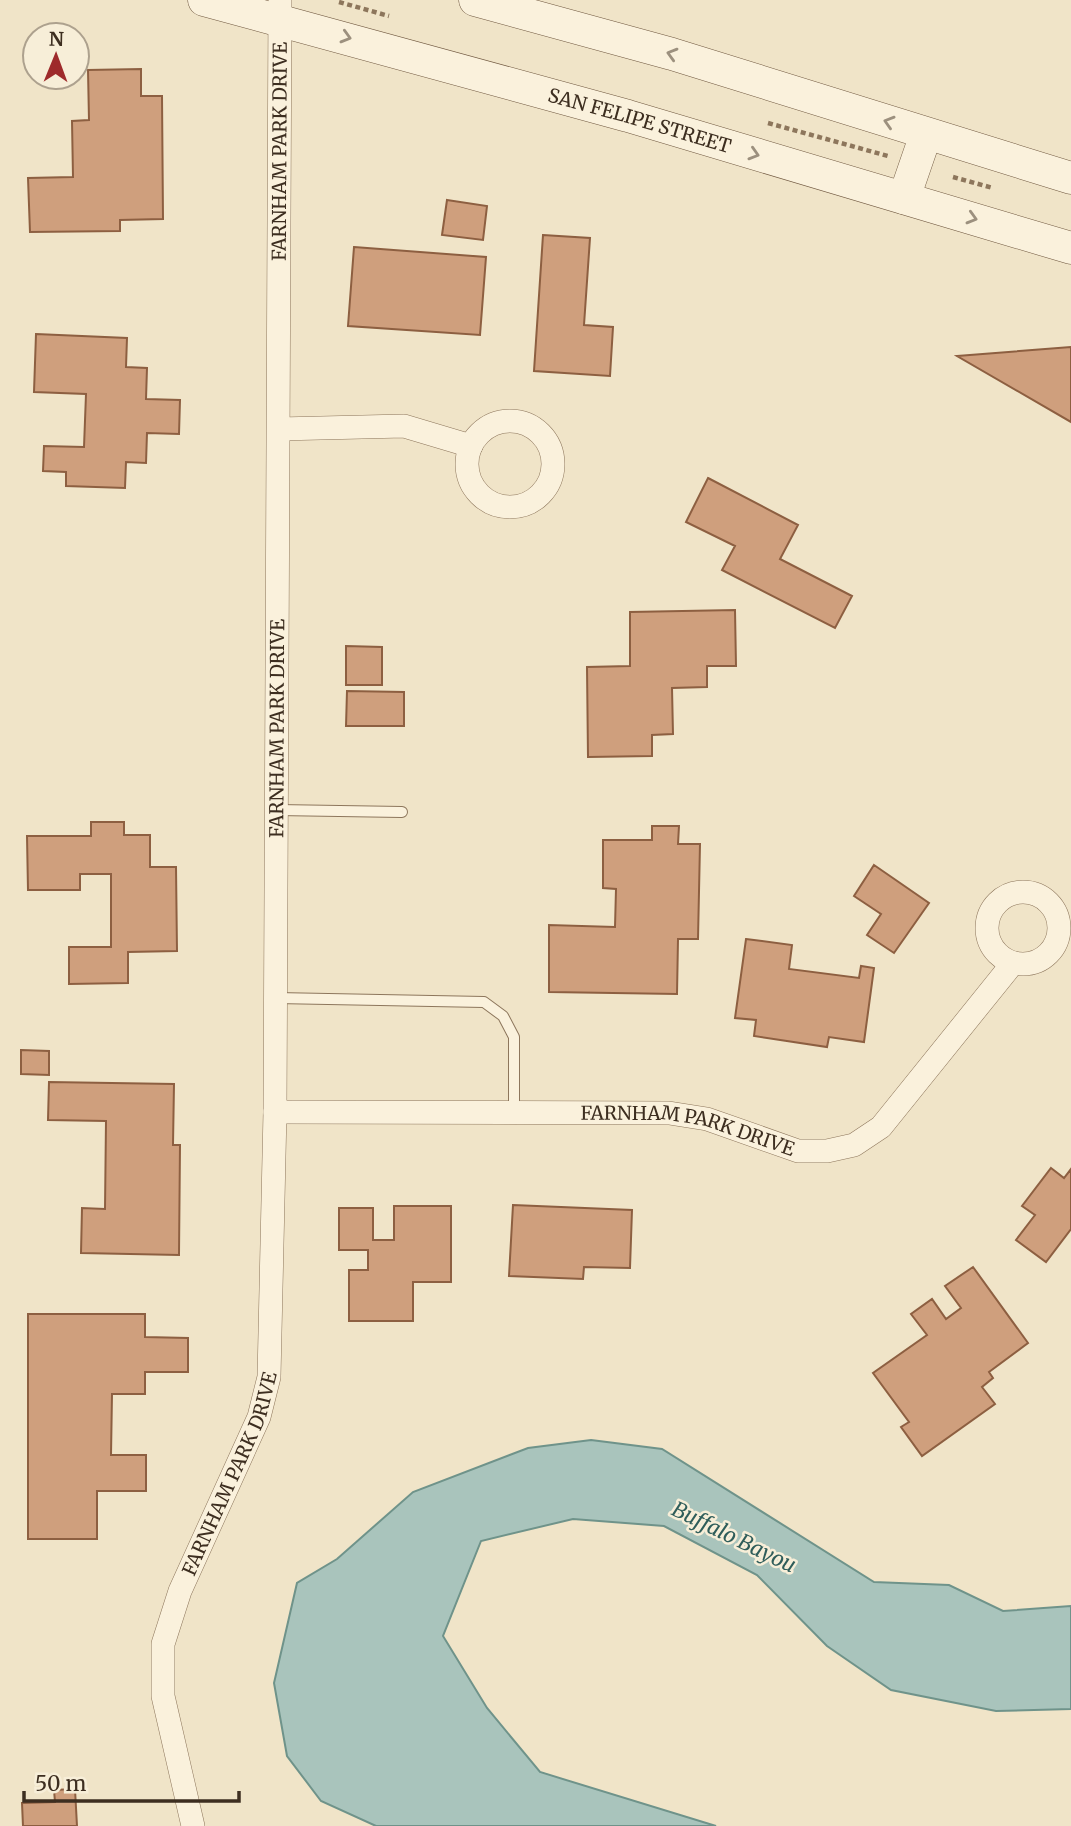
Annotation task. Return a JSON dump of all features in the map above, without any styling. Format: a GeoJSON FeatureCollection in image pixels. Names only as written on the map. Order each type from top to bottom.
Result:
{"type":"FeatureCollection","features":[{"type":"Feature","properties":{"kind":"main road","name":"SAN FELIPE STREET"},"geometry":{"type":"LineString","coordinates":[[204,0],[280,10],[1071,247]]}},
{"type":"Feature","properties":{"kind":"main road"},"geometry":{"type":"LineString","coordinates":[[475,0],[672,54],[1071,178]]}},
{"type":"Feature","properties":{"kind":"main road"},"geometry":{"type":"LineString","coordinates":[[904,198],[926,134]]}},
{"type":"Feature","properties":{"kind":"street","name":"FARNHAM PARK DRIVE"},"geometry":{"type":"LineString","coordinates":[[193,1826],[163,1696],[163,1644],[180,1591],[259,1416],[269,1377],[276,998],[280,10]]}},
{"type":"Feature","properties":{"kind":"street"},"geometry":{"type":"LineString","coordinates":[[279,429],[404,426],[471,446]]}},
{"type":"Feature","properties":{"kind":"street","name":"FARNHAM PARK DRIVE"},"geometry":{"type":"LineString","coordinates":[[275,1112],[669,1113],[706,1119],[798,1150],[827,1151],[854,1145],[881,1127],[1013,963]]}},
{"type":"Feature","properties":{"kind":"lane"},"geometry":{"type":"LineString","coordinates":[[277,810],[402,812]]}},
{"type":"Feature","properties":{"kind":"lane"},"geometry":{"type":"LineString","coordinates":[[276,998],[484,1002],[503,1016],[514,1037],[514,1113]]}},
{"type":"Feature","properties":{"kind":"water","name":"Buffalo Bayou"},"geometry":{"type":"Polygon","coordinates":[[[591,1440],[662,1449],[874,1582],[949,1585],[1003,1611],[1071,1606],[1071,1709],[996,1711],[891,1690],[827,1646],[757,1575],[664,1526],[573,1519],[481,1541],[443,1636],[487,1708],[540,1772],[716,1826],[376,1826],[321,1801],[287,1756],[274,1683],[297,1583],[337,1559],[413,1492],[528,1448],[591,1440]]]}},
{"type":"Feature","properties":{"kind":"building"},"geometry":{"type":"Polygon","coordinates":[[[141,69],[141,96],[162,96],[163,219],[120,220],[120,231],[30,232],[28,178],[73,177],[72,121],[89,120],[91,70],[141,69]]]}},
{"type":"Feature","properties":{"kind":"building"},"geometry":{"type":"Polygon","coordinates":[[[447,200],[487,206],[483,240],[442,235],[447,200]]]}},
{"type":"Feature","properties":{"kind":"building"},"geometry":{"type":"Polygon","coordinates":[[[543,235],[590,238],[584,325],[613,327],[610,376],[534,371],[543,235]]]}},
{"type":"Feature","properties":{"kind":"building"},"geometry":{"type":"Polygon","coordinates":[[[354,247],[486,257],[480,335],[348,326],[354,247]]]}},
{"type":"Feature","properties":{"kind":"building"},"geometry":{"type":"Polygon","coordinates":[[[36,334],[127,338],[126,367],[147,368],[146,399],[180,400],[179,434],[147,433],[146,463],[126,462],[125,488],[66,486],[66,472],[43,471],[44,446],[84,447],[86,394],[34,392],[36,334]]]}},
{"type":"Feature","properties":{"kind":"building"},"geometry":{"type":"Polygon","coordinates":[[[1071,347],[1071,422],[957,356],[1071,347]]]}},
{"type":"Feature","properties":{"kind":"building"},"geometry":{"type":"Polygon","coordinates":[[[708,478],[798,525],[780,559],[852,596],[835,628],[722,570],[735,546],[686,522],[708,478]]]}},
{"type":"Feature","properties":{"kind":"building"},"geometry":{"type":"Polygon","coordinates":[[[735,610],[736,666],[707,666],[707,687],[672,688],[673,734],[652,735],[652,756],[588,757],[587,667],[630,666],[630,612],[735,610]]]}},
{"type":"Feature","properties":{"kind":"building"},"geometry":{"type":"Polygon","coordinates":[[[346,646],[382,647],[382,685],[346,685],[346,646]]]}},
{"type":"Feature","properties":{"kind":"building"},"geometry":{"type":"Polygon","coordinates":[[[347,691],[404,692],[404,726],[346,726],[347,691]]]}},
{"type":"Feature","properties":{"kind":"building"},"geometry":{"type":"Polygon","coordinates":[[[91,822],[124,822],[124,835],[150,835],[150,867],[176,867],[177,951],[128,952],[128,983],[69,984],[69,947],[111,947],[111,874],[80,874],[80,890],[28,890],[27,836],[91,836],[91,822]]]}},
{"type":"Feature","properties":{"kind":"building"},"geometry":{"type":"Polygon","coordinates":[[[652,826],[679,826],[678,844],[700,844],[698,939],[678,939],[677,994],[549,992],[549,925],[615,927],[616,889],[603,888],[603,840],[652,840],[652,826]]]}},
{"type":"Feature","properties":{"kind":"building"},"geometry":{"type":"Polygon","coordinates":[[[874,865],[929,903],[894,953],[867,935],[881,914],[854,896],[874,865]]]}},
{"type":"Feature","properties":{"kind":"building"},"geometry":{"type":"Polygon","coordinates":[[[746,939],[792,945],[789,969],[859,978],[861,966],[874,968],[864,1042],[829,1037],[827,1047],[754,1036],[756,1020],[735,1018],[746,939]]]}},
{"type":"Feature","properties":{"kind":"building"},"geometry":{"type":"Polygon","coordinates":[[[21,1050],[49,1051],[49,1075],[21,1074],[21,1050]]]}},
{"type":"Feature","properties":{"kind":"building"},"geometry":{"type":"Polygon","coordinates":[[[49,1082],[174,1084],[173,1145],[180,1145],[179,1255],[81,1253],[82,1208],[105,1209],[106,1121],[48,1120],[49,1082]]]}},
{"type":"Feature","properties":{"kind":"building"},"geometry":{"type":"Polygon","coordinates":[[[1051,1168],[1064,1178],[1071,1169],[1071,1229],[1046,1262],[1016,1240],[1035,1215],[1022,1206],[1051,1168]]]}},
{"type":"Feature","properties":{"kind":"building"},"geometry":{"type":"Polygon","coordinates":[[[513,1205],[632,1210],[630,1268],[584,1267],[583,1279],[509,1276],[513,1205]]]}},
{"type":"Feature","properties":{"kind":"building"},"geometry":{"type":"Polygon","coordinates":[[[394,1206],[451,1206],[451,1282],[413,1282],[413,1321],[349,1321],[349,1270],[368,1270],[368,1250],[339,1250],[339,1208],[373,1208],[373,1240],[394,1240],[394,1206]]]}},
{"type":"Feature","properties":{"kind":"building"},"geometry":{"type":"Polygon","coordinates":[[[973,1267],[1028,1343],[989,1372],[993,1378],[982,1387],[995,1404],[922,1456],[901,1427],[909,1422],[873,1373],[927,1335],[911,1314],[932,1299],[946,1319],[961,1308],[945,1286],[973,1267]]]}},
{"type":"Feature","properties":{"kind":"building"},"geometry":{"type":"Polygon","coordinates":[[[28,1314],[145,1314],[145,1337],[188,1338],[188,1372],[145,1372],[145,1394],[112,1394],[111,1455],[146,1455],[146,1491],[97,1491],[97,1539],[28,1539],[28,1314]]]}},
{"type":"Feature","properties":{"kind":"building"},"geometry":{"type":"Polygon","coordinates":[[[75,1789],[77,1826],[23,1826],[22,1803],[55,1802],[54,1790],[75,1789]]]}}]}
